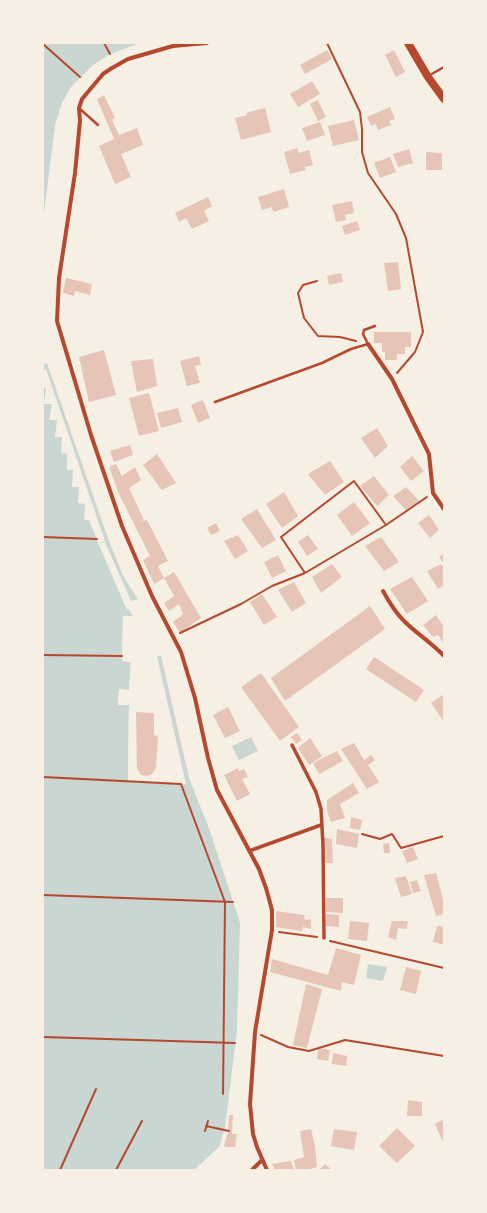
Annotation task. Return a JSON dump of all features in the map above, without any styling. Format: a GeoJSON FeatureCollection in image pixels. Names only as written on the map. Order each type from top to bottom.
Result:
{"type":"FeatureCollection","features":[{"type":"Feature","properties":{"kind":"main road"},"geometry":{"type":"LineString","coordinates":[[408,43],[428,77],[444,99]]}},
{"type":"Feature","properties":{"kind":"street"},"geometry":{"type":"LineString","coordinates":[[208,43],[172,46],[128,59],[103,74],[82,99],[75,172],[59,278],[57,322],[91,435],[122,526],[152,596],[181,652],[192,687],[213,779],[217,790],[249,851],[266,888],[272,910],[272,930],[255,1032],[250,1104],[253,1134],[267,1170]]}},
{"type":"Feature","properties":{"kind":"street"},"geometry":{"type":"LineString","coordinates":[[368,344],[392,379],[429,454],[433,492],[444,509]]}},
{"type":"Feature","properties":{"kind":"street"},"geometry":{"type":"LineString","coordinates":[[383,591],[390,605],[404,622],[438,649],[444,656]]}},
{"type":"Feature","properties":{"kind":"street"},"geometry":{"type":"LineString","coordinates":[[292,745],[316,792],[321,809],[324,938]]}},
{"type":"Feature","properties":{"kind":"street"},"geometry":{"type":"LineString","coordinates":[[249,851],[321,825]]}},
{"type":"Feature","properties":{"kind":"street"},"geometry":{"type":"LineString","coordinates":[[252,1170],[262,1160]]}},
{"type":"Feature","properties":{"kind":"lane"},"geometry":{"type":"LineString","coordinates":[[428,77],[444,67]]}},
{"type":"Feature","properties":{"kind":"lane"},"geometry":{"type":"LineString","coordinates":[[80,108],[98,125]]}},
{"type":"Feature","properties":{"kind":"lane"},"geometry":{"type":"LineString","coordinates":[[215,402],[322,363],[350,349],[368,344],[364,330],[375,326]]}},
{"type":"Feature","properties":{"kind":"path"},"geometry":{"type":"LineString","coordinates":[[104,43],[110,54]]}},
{"type":"Feature","properties":{"kind":"path"},"geometry":{"type":"LineString","coordinates":[[328,43],[360,112],[362,152],[368,173],[396,214],[406,238],[423,332],[415,352],[392,379]]}},
{"type":"Feature","properties":{"kind":"path"},"geometry":{"type":"LineString","coordinates":[[43,44],[80,77]]}},
{"type":"Feature","properties":{"kind":"path"},"geometry":{"type":"LineString","coordinates":[[316,281],[304,285],[298,293],[304,318],[318,336],[340,337],[368,344]]}},
{"type":"Feature","properties":{"kind":"path"},"geometry":{"type":"LineString","coordinates":[[305,573],[281,537],[354,481],[386,525]]}},
{"type":"Feature","properties":{"kind":"path"},"geometry":{"type":"LineString","coordinates":[[173,636],[241,604],[272,586],[305,573],[386,525],[433,492]]}},
{"type":"Feature","properties":{"kind":"path"},"geometry":{"type":"LineString","coordinates":[[43,537],[96,539]]}},
{"type":"Feature","properties":{"kind":"path"},"geometry":{"type":"LineString","coordinates":[[43,655],[122,656]]}},
{"type":"Feature","properties":{"kind":"path"},"geometry":{"type":"LineString","coordinates":[[43,777],[181,784],[225,902],[223,1094]]}},
{"type":"Feature","properties":{"kind":"path"},"geometry":{"type":"LineString","coordinates":[[362,834],[380,839],[392,834],[401,848],[444,836]]}},
{"type":"Feature","properties":{"kind":"path"},"geometry":{"type":"LineString","coordinates":[[43,895],[233,902]]}},
{"type":"Feature","properties":{"kind":"path"},"geometry":{"type":"LineString","coordinates":[[272,930],[324,938],[331,941],[444,968]]}},
{"type":"Feature","properties":{"kind":"path"},"geometry":{"type":"LineString","coordinates":[[255,1032],[288,1047],[309,1051],[345,1040],[444,1056]]}},
{"type":"Feature","properties":{"kind":"path"},"geometry":{"type":"LineString","coordinates":[[43,1037],[235,1043]]}},
{"type":"Feature","properties":{"kind":"path"},"geometry":{"type":"LineString","coordinates":[[60,1170],[96,1089]]}},
{"type":"Feature","properties":{"kind":"path"},"geometry":{"type":"LineString","coordinates":[[116,1170],[142,1121]]}},
{"type":"Feature","properties":{"kind":"path"},"geometry":{"type":"LineString","coordinates":[[204,1131],[208,1121]]}},
{"type":"Feature","properties":{"kind":"path"},"geometry":{"type":"LineString","coordinates":[[206,1126],[229,1131]]}},
{"type":"Feature","properties":{"kind":"shaded area"},"geometry":{"type":"Polygon","coordinates":[[[43,43],[140,43],[110,54],[92,66],[71,87],[62,103],[55,125],[43,221],[43,43]]]}},
{"type":"Feature","properties":{"kind":"shaded area"},"geometry":{"type":"Polygon","coordinates":[[[47,363],[106,533],[123,576],[138,599],[131,601],[105,542],[98,543],[127,610],[129,609],[133,616],[123,616],[122,661],[131,662],[129,690],[119,689],[118,704],[129,705],[128,781],[186,784],[157,656],[161,656],[189,778],[210,831],[240,923],[237,1030],[225,1128],[219,1147],[194,1170],[43,1170],[43,364],[47,363]]]}},
{"type":"Feature","properties":{"kind":"shaded area"},"geometry":{"type":"Polygon","coordinates":[[[251,737],[258,751],[239,760],[232,746],[251,737]]]}},
{"type":"Feature","properties":{"kind":"shaded area"},"geometry":{"type":"Polygon","coordinates":[[[368,964],[387,967],[383,981],[366,978],[368,964]]]}},
{"type":"Feature","properties":{"kind":"pier"},"geometry":{"type":"Polygon","coordinates":[[[46,369],[105,541],[98,543],[89,520],[84,520],[85,504],[78,503],[79,487],[72,487],[73,470],[67,470],[67,454],[61,453],[62,437],[55,437],[57,420],[49,420],[52,404],[44,404],[46,388],[43,387],[43,370],[46,369]]]}},
{"type":"Feature","properties":{"kind":"pier"},"geometry":{"type":"Polygon","coordinates":[[[123,616],[134,617],[125,618],[124,660],[132,660],[133,662],[131,690],[130,692],[121,691],[120,703],[131,704],[130,780],[181,782],[181,784],[128,782],[129,705],[118,705],[119,689],[129,690],[131,662],[122,661],[123,616]]]}},
{"type":"Feature","properties":{"kind":"building"},"geometry":{"type":"Polygon","coordinates":[[[327,50],[332,59],[305,74],[300,65],[327,50]]]}},
{"type":"Feature","properties":{"kind":"building"},"geometry":{"type":"Polygon","coordinates":[[[394,50],[405,72],[396,77],[385,55],[394,50]]]}},
{"type":"Feature","properties":{"kind":"building"},"geometry":{"type":"Polygon","coordinates":[[[312,81],[320,94],[298,107],[290,94],[312,81]]]}},
{"type":"Feature","properties":{"kind":"building"},"geometry":{"type":"Polygon","coordinates":[[[104,95],[115,118],[112,120],[119,135],[137,128],[143,145],[121,154],[131,177],[115,184],[99,146],[114,139],[97,99],[104,95]]]}},
{"type":"Feature","properties":{"kind":"building"},"geometry":{"type":"Polygon","coordinates":[[[318,100],[326,117],[318,121],[310,104],[318,100]]]}},
{"type":"Feature","properties":{"kind":"building"},"geometry":{"type":"Polygon","coordinates":[[[390,107],[395,119],[389,121],[391,125],[378,130],[376,124],[371,126],[367,117],[390,107]]]}},
{"type":"Feature","properties":{"kind":"building"},"geometry":{"type":"Polygon","coordinates":[[[265,108],[271,132],[241,140],[235,118],[247,115],[246,113],[265,108]]]}},
{"type":"Feature","properties":{"kind":"building"},"geometry":{"type":"Polygon","coordinates":[[[354,120],[359,140],[333,146],[328,126],[354,120]]]}},
{"type":"Feature","properties":{"kind":"building"},"geometry":{"type":"Polygon","coordinates":[[[320,122],[325,135],[307,141],[302,128],[320,122]]]}},
{"type":"Feature","properties":{"kind":"building"},"geometry":{"type":"Polygon","coordinates":[[[297,148],[299,153],[309,150],[313,165],[305,167],[306,170],[290,174],[284,152],[297,148]]]}},
{"type":"Feature","properties":{"kind":"building"},"geometry":{"type":"Polygon","coordinates":[[[409,149],[413,163],[398,167],[393,154],[409,149]]]}},
{"type":"Feature","properties":{"kind":"building"},"geometry":{"type":"Polygon","coordinates":[[[426,152],[442,153],[442,170],[426,170],[426,152]]]}},
{"type":"Feature","properties":{"kind":"building"},"geometry":{"type":"Polygon","coordinates":[[[390,157],[396,172],[380,178],[374,163],[390,157]]]}},
{"type":"Feature","properties":{"kind":"building"},"geometry":{"type":"Polygon","coordinates":[[[284,189],[289,207],[273,212],[272,207],[262,210],[258,197],[284,189]]]}},
{"type":"Feature","properties":{"kind":"building"},"geometry":{"type":"Polygon","coordinates":[[[208,197],[212,206],[204,211],[209,221],[192,229],[186,218],[179,222],[175,213],[208,197]]]}},
{"type":"Feature","properties":{"kind":"building"},"geometry":{"type":"Polygon","coordinates":[[[352,201],[354,213],[345,215],[346,220],[336,222],[332,205],[352,201]]]}},
{"type":"Feature","properties":{"kind":"building"},"geometry":{"type":"Polygon","coordinates":[[[357,221],[360,230],[345,235],[342,226],[357,221]]]}},
{"type":"Feature","properties":{"kind":"building"},"geometry":{"type":"Polygon","coordinates":[[[398,262],[401,289],[388,291],[384,263],[398,262]]]}},
{"type":"Feature","properties":{"kind":"building"},"geometry":{"type":"Polygon","coordinates":[[[341,273],[343,282],[329,285],[327,276],[341,273]]]}},
{"type":"Feature","properties":{"kind":"building"},"geometry":{"type":"Polygon","coordinates":[[[66,278],[92,284],[90,295],[75,291],[74,296],[63,293],[66,278]]]}},
{"type":"Feature","properties":{"kind":"building"},"geometry":{"type":"Polygon","coordinates":[[[374,332],[411,332],[411,347],[405,347],[405,354],[397,354],[397,360],[385,360],[385,352],[382,352],[382,343],[374,343],[374,332]]]}},
{"type":"Feature","properties":{"kind":"building"},"geometry":{"type":"Polygon","coordinates":[[[104,350],[116,395],[89,402],[79,357],[104,350]]]}},
{"type":"Feature","properties":{"kind":"building"},"geometry":{"type":"Polygon","coordinates":[[[199,356],[201,365],[195,366],[200,383],[187,386],[180,361],[199,356]]]}},
{"type":"Feature","properties":{"kind":"building"},"geometry":{"type":"Polygon","coordinates":[[[153,359],[157,386],[137,392],[131,361],[153,359]]]}},
{"type":"Feature","properties":{"kind":"building"},"geometry":{"type":"Polygon","coordinates":[[[149,393],[159,431],[139,436],[129,398],[149,393]]]}},
{"type":"Feature","properties":{"kind":"building"},"geometry":{"type":"Polygon","coordinates":[[[203,400],[210,418],[198,423],[191,405],[203,400]]]}},
{"type":"Feature","properties":{"kind":"building"},"geometry":{"type":"Polygon","coordinates":[[[178,408],[182,422],[161,428],[157,413],[178,408]]]}},
{"type":"Feature","properties":{"kind":"building"},"geometry":{"type":"Polygon","coordinates":[[[377,428],[388,446],[375,458],[361,438],[377,428]]]}},
{"type":"Feature","properties":{"kind":"building"},"geometry":{"type":"Polygon","coordinates":[[[130,445],[133,455],[114,462],[110,451],[130,445]]]}},
{"type":"Feature","properties":{"kind":"building"},"geometry":{"type":"Polygon","coordinates":[[[157,454],[176,483],[162,490],[143,465],[157,454]]]}},
{"type":"Feature","properties":{"kind":"building"},"geometry":{"type":"Polygon","coordinates":[[[412,456],[424,471],[411,481],[400,467],[412,456]]]}},
{"type":"Feature","properties":{"kind":"building"},"geometry":{"type":"Polygon","coordinates":[[[330,461],[344,482],[325,495],[308,474],[330,461]]]}},
{"type":"Feature","properties":{"kind":"building"},"geometry":{"type":"Polygon","coordinates":[[[116,464],[122,476],[135,467],[141,480],[129,488],[144,520],[138,523],[147,520],[168,561],[158,566],[164,578],[154,584],[143,560],[150,556],[119,494],[109,467],[116,464]]]}},
{"type":"Feature","properties":{"kind":"building"},"geometry":{"type":"Polygon","coordinates":[[[374,476],[389,495],[377,506],[360,486],[374,476]]]}},
{"type":"Feature","properties":{"kind":"building"},"geometry":{"type":"Polygon","coordinates":[[[406,487],[420,502],[406,510],[393,496],[406,487]]]}},
{"type":"Feature","properties":{"kind":"building"},"geometry":{"type":"Polygon","coordinates":[[[284,492],[298,516],[282,528],[266,504],[284,492]]]}},
{"type":"Feature","properties":{"kind":"building"},"geometry":{"type":"Polygon","coordinates":[[[354,502],[370,523],[352,536],[337,515],[354,502]]]}},
{"type":"Feature","properties":{"kind":"building"},"geometry":{"type":"Polygon","coordinates":[[[257,509],[276,540],[262,548],[241,519],[257,509]]]}},
{"type":"Feature","properties":{"kind":"building"},"geometry":{"type":"Polygon","coordinates":[[[429,515],[439,530],[430,538],[418,523],[429,515]]]}},
{"type":"Feature","properties":{"kind":"building"},"geometry":{"type":"Polygon","coordinates":[[[216,523],[220,531],[211,535],[207,528],[216,523]]]}},
{"type":"Feature","properties":{"kind":"building"},"geometry":{"type":"Polygon","coordinates":[[[238,535],[248,551],[235,559],[224,541],[238,535]]]}},
{"type":"Feature","properties":{"kind":"building"},"geometry":{"type":"Polygon","coordinates":[[[308,535],[318,549],[307,556],[298,542],[308,535]]]}},
{"type":"Feature","properties":{"kind":"building"},"geometry":{"type":"Polygon","coordinates":[[[381,537],[399,562],[384,571],[365,546],[381,537]]]}},
{"type":"Feature","properties":{"kind":"building"},"geometry":{"type":"Polygon","coordinates":[[[444,553],[444,564],[439,557],[444,553]]]}},
{"type":"Feature","properties":{"kind":"building"},"geometry":{"type":"Polygon","coordinates":[[[278,555],[286,571],[272,578],[264,562],[278,555]]]}},
{"type":"Feature","properties":{"kind":"building"},"geometry":{"type":"Polygon","coordinates":[[[332,564],[342,577],[321,593],[312,577],[332,564]]]}},
{"type":"Feature","properties":{"kind":"building"},"geometry":{"type":"Polygon","coordinates":[[[441,564],[444,568],[444,585],[438,589],[427,571],[441,564]]]}},
{"type":"Feature","properties":{"kind":"building"},"geometry":{"type":"Polygon","coordinates":[[[174,572],[201,618],[180,633],[173,622],[183,614],[179,604],[169,611],[164,603],[174,596],[164,578],[174,572]]]}},
{"type":"Feature","properties":{"kind":"building"},"geometry":{"type":"Polygon","coordinates":[[[412,577],[428,601],[407,614],[390,589],[412,577]]]}},
{"type":"Feature","properties":{"kind":"building"},"geometry":{"type":"Polygon","coordinates":[[[294,582],[306,603],[292,612],[278,590],[294,582]]]}},
{"type":"Feature","properties":{"kind":"building"},"geometry":{"type":"Polygon","coordinates":[[[262,594],[277,617],[264,625],[250,602],[262,594]]]}},
{"type":"Feature","properties":{"kind":"building"},"geometry":{"type":"Polygon","coordinates":[[[370,606],[385,629],[285,701],[271,678],[370,606]]]}},
{"type":"Feature","properties":{"kind":"building"},"geometry":{"type":"Polygon","coordinates":[[[436,615],[444,627],[444,644],[438,635],[433,637],[423,625],[436,615]]]}},
{"type":"Feature","properties":{"kind":"building"},"geometry":{"type":"Polygon","coordinates":[[[374,657],[424,690],[416,702],[366,669],[374,657]]]}},
{"type":"Feature","properties":{"kind":"building"},"geometry":{"type":"Polygon","coordinates":[[[261,673],[299,727],[280,741],[241,687],[261,673]]]}},
{"type":"Feature","properties":{"kind":"building"},"geometry":{"type":"Polygon","coordinates":[[[444,694],[444,722],[431,703],[444,694]]]}},
{"type":"Feature","properties":{"kind":"building"},"geometry":{"type":"Polygon","coordinates":[[[228,707],[240,731],[225,738],[213,715],[228,707]]]}},
{"type":"Feature","properties":{"kind":"building"},"geometry":{"type":"Polygon","coordinates":[[[136,712],[154,713],[154,735],[158,736],[156,768],[152,774],[147,776],[141,775],[137,769],[136,712]]]}},
{"type":"Feature","properties":{"kind":"building"},"geometry":{"type":"Polygon","coordinates":[[[297,733],[302,740],[296,744],[291,737],[297,733]]]}},
{"type":"Feature","properties":{"kind":"building"},"geometry":{"type":"Polygon","coordinates":[[[310,738],[322,756],[309,765],[298,748],[310,738]]]}},
{"type":"Feature","properties":{"kind":"building"},"geometry":{"type":"Polygon","coordinates":[[[354,743],[364,760],[371,755],[375,760],[368,765],[379,782],[367,789],[341,749],[354,743]]]}},
{"type":"Feature","properties":{"kind":"building"},"geometry":{"type":"Polygon","coordinates":[[[337,751],[343,761],[319,774],[313,763],[337,751]]]}},
{"type":"Feature","properties":{"kind":"building"},"geometry":{"type":"Polygon","coordinates":[[[238,768],[239,771],[244,769],[248,777],[242,779],[250,794],[237,801],[224,775],[238,768]]]}},
{"type":"Feature","properties":{"kind":"building"},"geometry":{"type":"Polygon","coordinates":[[[353,783],[359,793],[340,804],[345,818],[331,822],[327,811],[327,800],[353,783]]]}},
{"type":"Feature","properties":{"kind":"building"},"geometry":{"type":"Polygon","coordinates":[[[351,817],[362,820],[360,830],[350,828],[351,817]]]}},
{"type":"Feature","properties":{"kind":"building"},"geometry":{"type":"Polygon","coordinates":[[[337,829],[359,834],[357,848],[336,844],[337,829]]]}},
{"type":"Feature","properties":{"kind":"building"},"geometry":{"type":"Polygon","coordinates":[[[323,837],[332,839],[333,863],[324,863],[323,837]]]}},
{"type":"Feature","properties":{"kind":"building"},"geometry":{"type":"Polygon","coordinates":[[[389,843],[390,853],[384,853],[383,844],[389,843]]]}},
{"type":"Feature","properties":{"kind":"building"},"geometry":{"type":"Polygon","coordinates":[[[413,847],[418,859],[407,863],[402,851],[413,847]]]}},
{"type":"Feature","properties":{"kind":"building"},"geometry":{"type":"Polygon","coordinates":[[[436,873],[444,903],[444,914],[436,916],[424,875],[436,873]]]}},
{"type":"Feature","properties":{"kind":"building"},"geometry":{"type":"Polygon","coordinates":[[[406,876],[412,894],[401,897],[395,878],[406,876]]]}},
{"type":"Feature","properties":{"kind":"building"},"geometry":{"type":"Polygon","coordinates":[[[417,880],[421,891],[413,893],[410,882],[417,880]]]}},
{"type":"Feature","properties":{"kind":"building"},"geometry":{"type":"Polygon","coordinates":[[[326,898],[343,898],[343,913],[326,912],[326,898]]]}},
{"type":"Feature","properties":{"kind":"building"},"geometry":{"type":"Polygon","coordinates":[[[276,911],[304,915],[305,920],[311,919],[311,929],[303,927],[302,931],[276,927],[276,911]]]}},
{"type":"Feature","properties":{"kind":"building"},"geometry":{"type":"Polygon","coordinates":[[[326,914],[339,915],[339,927],[326,926],[326,914]]]}},
{"type":"Feature","properties":{"kind":"building"},"geometry":{"type":"Polygon","coordinates":[[[350,921],[369,923],[367,941],[348,939],[350,921]]]}},
{"type":"Feature","properties":{"kind":"building"},"geometry":{"type":"Polygon","coordinates":[[[392,921],[408,921],[407,929],[398,928],[396,940],[388,937],[392,921]]]}},
{"type":"Feature","properties":{"kind":"building"},"geometry":{"type":"Polygon","coordinates":[[[437,926],[444,927],[444,945],[433,942],[437,926]]]}},
{"type":"Feature","properties":{"kind":"building"},"geometry":{"type":"Polygon","coordinates":[[[336,948],[361,955],[354,985],[342,982],[341,991],[270,972],[272,959],[328,975],[336,948]]]}},
{"type":"Feature","properties":{"kind":"building"},"geometry":{"type":"Polygon","coordinates":[[[406,967],[421,971],[416,994],[400,990],[406,967]]]}},
{"type":"Feature","properties":{"kind":"building"},"geometry":{"type":"Polygon","coordinates":[[[306,984],[322,989],[307,1048],[293,1045],[306,984]]]}},
{"type":"Feature","properties":{"kind":"building"},"geometry":{"type":"Polygon","coordinates":[[[318,1048],[330,1050],[328,1061],[317,1059],[318,1048]]]}},
{"type":"Feature","properties":{"kind":"building"},"geometry":{"type":"Polygon","coordinates":[[[333,1053],[347,1056],[346,1066],[332,1064],[333,1053]]]}},
{"type":"Feature","properties":{"kind":"building"},"geometry":{"type":"Polygon","coordinates":[[[408,1100],[422,1102],[422,1116],[407,1116],[408,1100]]]}},
{"type":"Feature","properties":{"kind":"building"},"geometry":{"type":"Polygon","coordinates":[[[229,1115],[233,1115],[232,1134],[237,1134],[235,1147],[224,1147],[227,1134],[228,1135],[229,1115]]]}},
{"type":"Feature","properties":{"kind":"building"},"geometry":{"type":"Polygon","coordinates":[[[444,1119],[444,1144],[435,1124],[444,1119]]]}},
{"type":"Feature","properties":{"kind":"building"},"geometry":{"type":"Polygon","coordinates":[[[397,1128],[415,1146],[397,1163],[379,1146],[397,1128]]]}},
{"type":"Feature","properties":{"kind":"building"},"geometry":{"type":"Polygon","coordinates":[[[311,1129],[315,1146],[317,1167],[306,1170],[296,1170],[294,1160],[304,1157],[300,1131],[311,1129]]]}},
{"type":"Feature","properties":{"kind":"building"},"geometry":{"type":"Polygon","coordinates":[[[334,1129],[357,1132],[354,1150],[331,1146],[334,1129]]]}},
{"type":"Feature","properties":{"kind":"building"},"geometry":{"type":"Polygon","coordinates":[[[291,1161],[294,1170],[275,1170],[272,1164],[291,1161]]]}},
{"type":"Feature","properties":{"kind":"building"},"geometry":{"type":"Polygon","coordinates":[[[325,1164],[332,1170],[319,1170],[325,1164]]]}}]}
